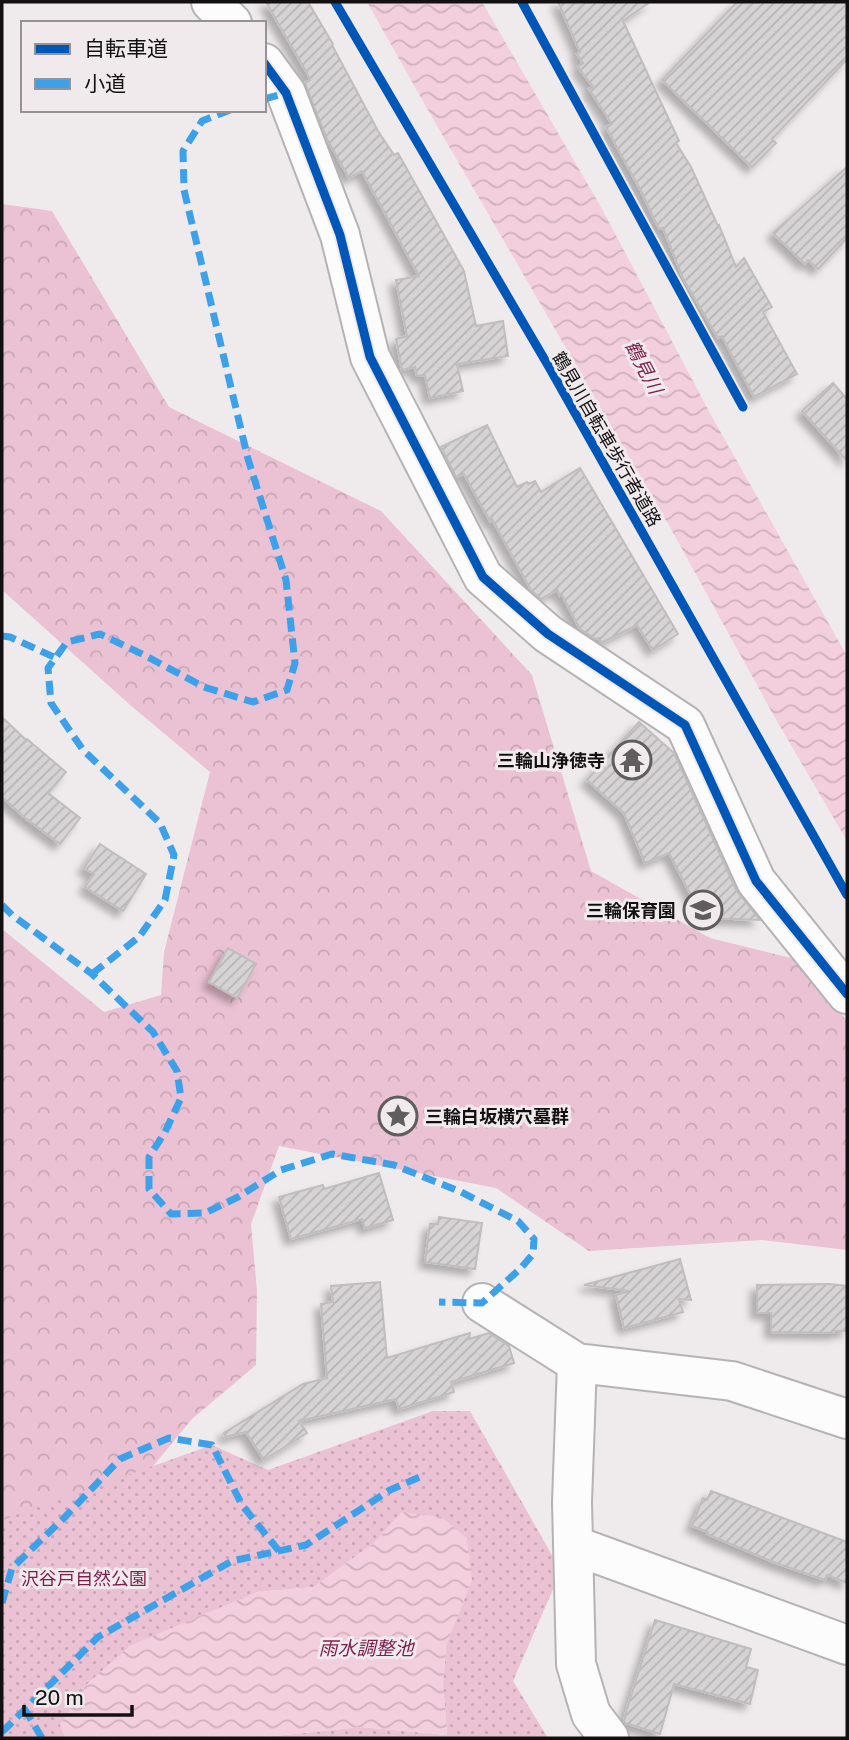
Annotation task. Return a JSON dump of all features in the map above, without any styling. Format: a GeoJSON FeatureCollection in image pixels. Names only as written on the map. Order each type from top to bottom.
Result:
{"type":"FeatureCollection","features":[{"type":"Feature","properties":{"kind":"street"},"geometry":{"type":"LineString","coordinates":[[211,2],[230,21]]}},
{"type":"Feature","properties":{"kind":"street"},"geometry":{"type":"LineString","coordinates":[[266,66],[286,93],[340,235],[370,357],[483,577],[548,634],[685,725],[756,881],[847,994]]}},
{"type":"Feature","properties":{"kind":"street"},"geometry":{"type":"LineString","coordinates":[[482,1303],[577,1363],[732,1381],[847,1419]]}},
{"type":"Feature","properties":{"kind":"street"},"geometry":{"type":"LineString","coordinates":[[577,1363],[572,1502],[576,1664],[591,1714],[609,1738]]}},
{"type":"Feature","properties":{"kind":"street"},"geometry":{"type":"LineString","coordinates":[[573,1545],[847,1646]]}},
{"type":"Feature","properties":{"kind":"green space"},"geometry":{"type":"Polygon","coordinates":[[[2,204],[52,211],[169,407],[381,511],[532,675],[591,871],[710,938],[795,959],[847,1021],[847,1250],[762,1240],[589,1251],[496,1188],[279,1146],[251,1224],[257,1291],[256,1365],[192,1419],[40,1603],[2,1643],[2,929],[104,1012],[161,995],[164,952],[210,772],[129,704],[2,590],[2,204]]]}},
{"type":"Feature","properties":{"kind":"green space","name":"沢谷戸自然公園"},"geometry":{"type":"Polygon","coordinates":[[[433,1411],[470,1411],[561,1571],[513,1681],[548,1738],[255,1738],[361,1727],[447,1735],[443,1685],[446,1645],[472,1580],[402,1512],[374,1543],[314,1587],[257,1592],[60,1725],[66,1738],[2,1738],[2,1520],[212,1445],[268,1470],[433,1411]]]}},
{"type":"Feature","properties":{"kind":"water","name":"鶴見川"},"geometry":{"type":"Polygon","coordinates":[[[367,2],[482,2],[601,207],[711,415],[847,656],[847,841],[774,716],[671,529],[367,2]]]}},
{"type":"Feature","properties":{"kind":"water","name":"雨水調整池"},"geometry":{"type":"Polygon","coordinates":[[[402,1512],[441,1517],[467,1538],[472,1580],[446,1645],[443,1685],[447,1735],[361,1727],[255,1738],[66,1738],[60,1725],[87,1684],[131,1645],[257,1592],[314,1587],[374,1543],[402,1512]]]}},
{"type":"Feature","properties":{"kind":"building"},"geometry":{"type":"Polygon","coordinates":[[[266,2],[308,2],[378,131],[394,155],[398,153],[464,271],[476,326],[503,321],[508,356],[457,364],[463,391],[430,398],[425,375],[417,376],[415,367],[402,370],[396,339],[407,336],[396,280],[419,276],[362,171],[349,178],[326,137],[305,83],[310,80],[308,75],[266,2]]]}},
{"type":"Feature","properties":{"kind":"building"},"geometry":{"type":"Polygon","coordinates":[[[558,2],[650,2],[623,21],[679,141],[676,143],[691,167],[736,267],[744,258],[772,307],[763,312],[797,374],[754,397],[722,336],[718,338],[683,278],[663,228],[659,229],[606,127],[612,124],[589,89],[593,87],[578,67],[583,63],[577,54],[580,52],[558,2]]]}},
{"type":"Feature","properties":{"kind":"building"},"geometry":{"type":"Polygon","coordinates":[[[737,2],[847,2],[847,59],[772,139],[776,143],[752,167],[662,80],[737,2]]]}},
{"type":"Feature","properties":{"kind":"building"},"geometry":{"type":"Polygon","coordinates":[[[847,167],[847,238],[818,269],[808,260],[805,264],[773,233],[847,167]]]}},
{"type":"Feature","properties":{"kind":"building"},"geometry":{"type":"Polygon","coordinates":[[[833,383],[847,399],[847,461],[802,411],[833,383]]]}},
{"type":"Feature","properties":{"kind":"building"},"geometry":{"type":"Polygon","coordinates":[[[487,425],[517,487],[535,481],[541,492],[580,468],[678,634],[653,650],[637,625],[601,643],[599,638],[596,639],[580,629],[557,590],[541,599],[531,590],[464,474],[456,477],[441,447],[487,425]]]}},
{"type":"Feature","properties":{"kind":"building"},"geometry":{"type":"Polygon","coordinates":[[[2,717],[66,772],[48,793],[80,818],[60,844],[2,797],[2,717]]]}},
{"type":"Feature","properties":{"kind":"building"},"geometry":{"type":"Polygon","coordinates":[[[639,722],[674,753],[736,890],[760,920],[703,918],[669,853],[645,863],[624,813],[587,780],[639,722]]]}},
{"type":"Feature","properties":{"kind":"building"},"geometry":{"type":"Polygon","coordinates":[[[100,844],[146,874],[123,911],[85,887],[94,874],[84,868],[100,844]]]}},
{"type":"Feature","properties":{"kind":"building"},"geometry":{"type":"Polygon","coordinates":[[[228,948],[256,964],[237,998],[209,982],[228,948]]]}},
{"type":"Feature","properties":{"kind":"building"},"geometry":{"type":"Polygon","coordinates":[[[379,1173],[393,1220],[365,1228],[362,1219],[291,1239],[279,1197],[323,1185],[324,1189],[379,1173]]]}},
{"type":"Feature","properties":{"kind":"building"},"geometry":{"type":"Polygon","coordinates":[[[439,1217],[482,1223],[475,1269],[425,1262],[430,1224],[438,1224],[439,1217]]]}},
{"type":"Feature","properties":{"kind":"building"},"geometry":{"type":"Polygon","coordinates":[[[680,1259],[691,1300],[679,1299],[683,1312],[624,1328],[616,1295],[629,1291],[584,1285],[680,1259]]]}},
{"type":"Feature","properties":{"kind":"building"},"geometry":{"type":"Polygon","coordinates":[[[380,1282],[387,1358],[470,1333],[469,1339],[489,1333],[509,1346],[514,1363],[451,1382],[454,1392],[399,1409],[396,1399],[299,1421],[307,1433],[264,1460],[246,1432],[225,1437],[224,1433],[303,1384],[327,1378],[321,1304],[333,1302],[331,1286],[380,1282]]]}},
{"type":"Feature","properties":{"kind":"building"},"geometry":{"type":"Polygon","coordinates":[[[757,1285],[847,1286],[847,1331],[771,1332],[771,1313],[757,1313],[757,1285]]]}},
{"type":"Feature","properties":{"kind":"building"},"geometry":{"type":"Polygon","coordinates":[[[711,1491],[847,1542],[847,1583],[827,1575],[825,1580],[773,1562],[692,1526],[703,1498],[707,1500],[711,1491]]]}},
{"type":"Feature","properties":{"kind":"building"},"geometry":{"type":"Polygon","coordinates":[[[655,1620],[751,1649],[746,1667],[758,1670],[750,1704],[674,1684],[660,1734],[625,1723],[626,1712],[655,1620]]]}},
{"type":"Feature","properties":{"kind":"marked path"},"geometry":{"type":"LineString","coordinates":[[266,98],[286,93]]}},
{"type":"Feature","properties":{"kind":"marked path"},"geometry":{"type":"LineString","coordinates":[[92,974],[139,937],[165,900],[174,855],[160,823],[83,750],[51,703],[48,668],[67,642],[100,634],[204,687],[253,702],[287,690],[295,663],[286,580],[248,459],[184,190],[183,151],[202,121],[225,112]]}},
{"type":"Feature","properties":{"kind":"marked path"},"geometry":{"type":"LineString","coordinates":[[2,636],[56,658]]}},
{"type":"Feature","properties":{"kind":"marked path"},"geometry":{"type":"LineString","coordinates":[[2,905],[92,974],[153,1032],[177,1071],[181,1098],[165,1132],[149,1157],[149,1189],[171,1214],[205,1213],[238,1197],[281,1170],[332,1154],[394,1165],[461,1192],[518,1221],[534,1239],[533,1254],[482,1303],[439,1302]]}},
{"type":"Feature","properties":{"kind":"marked path"},"geometry":{"type":"LineString","coordinates":[[2,1603],[12,1568],[120,1459],[169,1438],[212,1445],[242,1505],[279,1551]]}},
{"type":"Feature","properties":{"kind":"marked path"},"geometry":{"type":"LineString","coordinates":[[2,1732],[98,1637],[232,1561],[306,1545],[390,1490],[422,1476]]}},
{"type":"Feature","properties":{"kind":"marked path"},"geometry":{"type":"LineString","coordinates":[[24,1708],[42,1738]]}},
{"type":"Feature","properties":{"kind":"cycle path","name":"鶴見川自転車歩行者道路"},"geometry":{"type":"LineString","coordinates":[[335,2],[549,367],[847,895]]}},
{"type":"Feature","properties":{"kind":"cycle path"},"geometry":{"type":"LineString","coordinates":[[522,2],[743,407]]}},
{"type":"Feature","properties":{"kind":"cycle path"},"geometry":{"type":"LineString","coordinates":[[266,66],[286,93],[340,235],[370,357],[483,577],[548,634],[685,725],[756,881],[847,994]]}},
{"type":"Feature","properties":{"kind":"place","name":"三輪山浄徳寺"},"geometry":{"type":"Point","coordinates":[632,760]}},
{"type":"Feature","properties":{"kind":"place","name":"三輪保育園"},"geometry":{"type":"Point","coordinates":[703,910]}},
{"type":"Feature","properties":{"kind":"place","name":"三輪白坂横穴墓群"},"geometry":{"type":"Point","coordinates":[398,1116]}}]}
